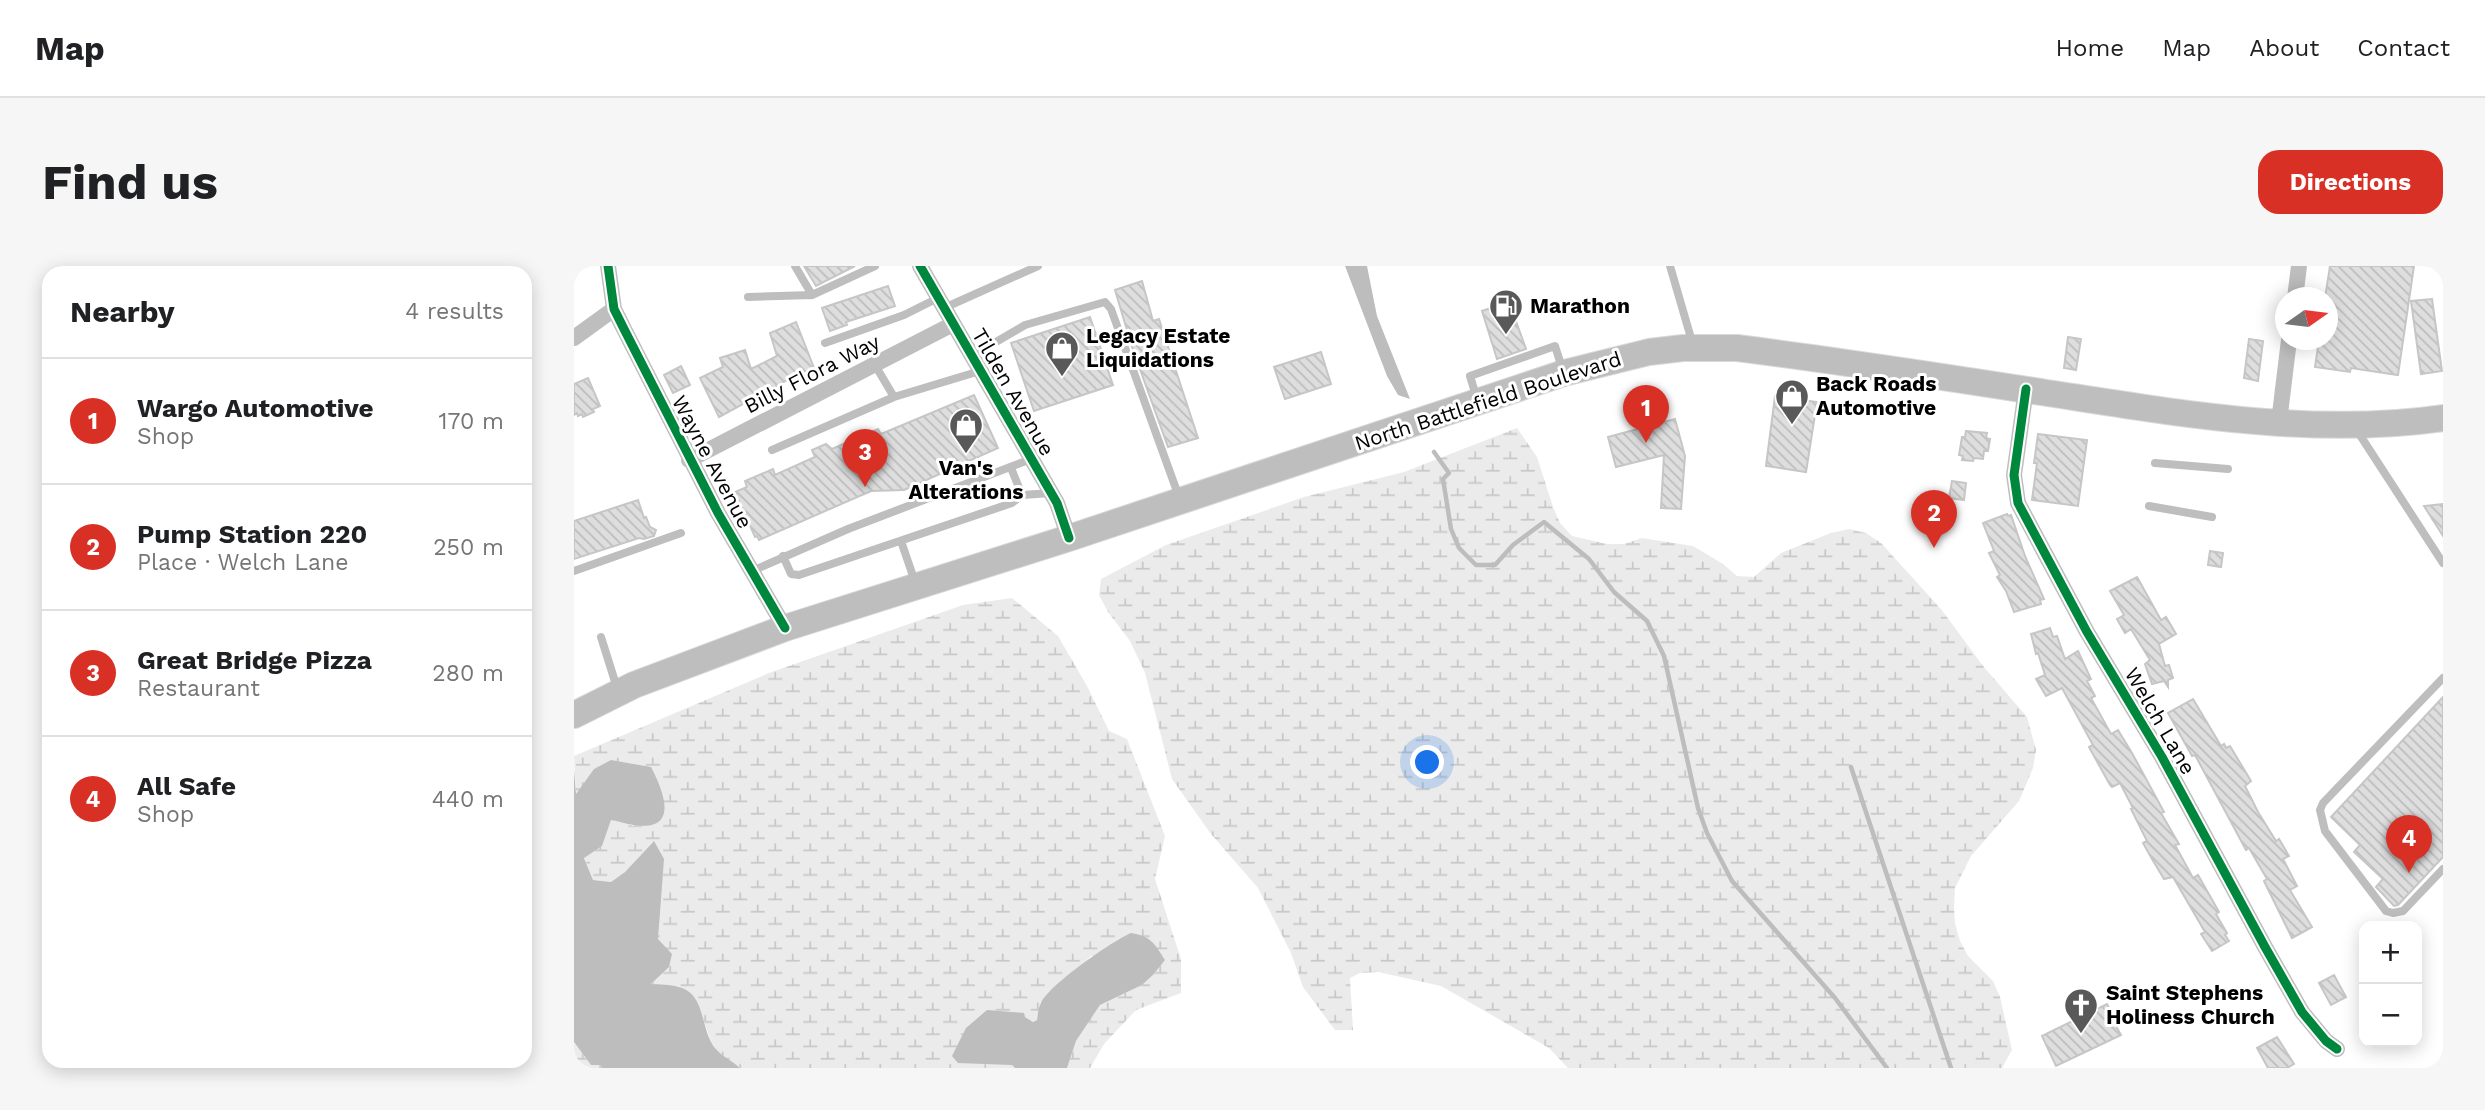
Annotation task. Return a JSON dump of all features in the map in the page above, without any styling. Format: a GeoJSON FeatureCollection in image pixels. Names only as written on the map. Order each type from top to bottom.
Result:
{"type":"FeatureCollection","features":[{"type":"Feature","properties":{"kind":"main road","name":"North Battlefield Boulevard"},"geometry":{"type":"LineString","coordinates":[[574,715],[619,692],[785,628],[1069,538],[1564,373],[1649,352],[1737,348],[2221,418],[2353,424],[2400,423],[2443,418]]}},
{"type":"Feature","properties":{"kind":"street","name":"Wayne Avenue"},"geometry":{"type":"LineString","coordinates":[[608,266],[614,309],[689,460],[785,628]]}},
{"type":"Feature","properties":{"kind":"street","name":"Tilden Avenue"},"geometry":{"type":"LineString","coordinates":[[920,266],[1051,493],[1069,538]]}},
{"type":"Feature","properties":{"kind":"street"},"geometry":{"type":"LineString","coordinates":[[2296,287],[2299,266]]}},
{"type":"Feature","properties":{"kind":"street"},"geometry":{"type":"LineString","coordinates":[[574,338],[614,309]]}},
{"type":"Feature","properties":{"kind":"street","name":"Billy Flora Way"},"geometry":{"type":"LineString","coordinates":[[689,460],[953,324]]}},
{"type":"Feature","properties":{"kind":"street"},"geometry":{"type":"LineString","coordinates":[[2279,422],[2288,350]]}},
{"type":"Feature","properties":{"kind":"street","name":"Welch Lane"},"geometry":{"type":"LineString","coordinates":[[2026,390],[2014,475],[2014,492],[2018,503],[2087,632],[2162,757],[2302,1012],[2326,1041],[2337,1049]]}},
{"type":"Feature","properties":{"kind":"lane"},"geometry":{"type":"LineString","coordinates":[[795,266],[812,295]]}},
{"type":"Feature","properties":{"kind":"lane"},"geometry":{"type":"LineString","coordinates":[[748,297],[812,295],[875,266]]}},
{"type":"Feature","properties":{"kind":"lane"},"geometry":{"type":"LineString","coordinates":[[825,344],[1038,266]]}},
{"type":"Feature","properties":{"kind":"lane"},"geometry":{"type":"LineString","coordinates":[[1670,266],[1694,348]]}},
{"type":"Feature","properties":{"kind":"lane"},"geometry":{"type":"LineString","coordinates":[[772,450],[976,364],[1024,325],[1105,302],[1111,309],[1180,501]]}},
{"type":"Feature","properties":{"kind":"lane"},"geometry":{"type":"LineString","coordinates":[[875,365],[894,397]]}},
{"type":"Feature","properties":{"kind":"lane"},"geometry":{"type":"LineString","coordinates":[[2353,424],[2443,563]]}},
{"type":"Feature","properties":{"kind":"lane"},"geometry":{"type":"LineString","coordinates":[[752,571],[848,529],[1031,459]]}},
{"type":"Feature","properties":{"kind":"lane"},"geometry":{"type":"LineString","coordinates":[[2155,463],[2228,469]]}},
{"type":"Feature","properties":{"kind":"lane"},"geometry":{"type":"LineString","coordinates":[[1011,468],[1022,495]]}},
{"type":"Feature","properties":{"kind":"lane"},"geometry":{"type":"LineString","coordinates":[[783,556],[791,574],[799,575],[1013,503],[1022,495],[1051,493]]}},
{"type":"Feature","properties":{"kind":"lane"},"geometry":{"type":"LineString","coordinates":[[2150,506],[2212,517]]}},
{"type":"Feature","properties":{"kind":"lane"},"geometry":{"type":"LineString","coordinates":[[574,571],[681,533]]}},
{"type":"Feature","properties":{"kind":"lane"},"geometry":{"type":"LineString","coordinates":[[901,541],[916,586]]}},
{"type":"Feature","properties":{"kind":"lane"},"geometry":{"type":"LineString","coordinates":[[601,637],[619,692]]}},
{"type":"Feature","properties":{"kind":"lane"},"geometry":{"type":"LineString","coordinates":[[2443,678],[2323,803],[2320,810],[2325,831],[2386,911],[2403,911],[2443,869]]}},
{"type":"Feature","properties":{"kind":"green space"},"geometry":{"type":"Polygon","coordinates":[[[1517,428],[1537,457],[1560,523],[1572,536],[1607,544],[1624,544],[1642,538],[1693,546],[1737,576],[1754,577],[1781,553],[1831,533],[1849,529],[1866,533],[1881,543],[1941,609],[1983,666],[2027,717],[2036,750],[2033,768],[2019,801],[1971,856],[1955,888],[1955,923],[1960,941],[1968,956],[1993,981],[2000,997],[2012,1050],[2002,1068],[1568,1068],[1549,1048],[1441,986],[1378,972],[1360,973],[1350,978],[1353,1030],[1335,1030],[1303,987],[1291,953],[1258,888],[1211,834],[1172,779],[1145,673],[1130,641],[1099,595],[1101,579],[1166,545],[1304,497],[1404,472],[1517,428]]]}},
{"type":"Feature","properties":{"kind":"green space"},"geometry":{"type":"Polygon","coordinates":[[[1012,598],[1058,636],[1109,731],[1127,739],[1165,836],[1155,879],[1181,959],[1181,993],[1136,1010],[1104,1044],[1090,1068],[1067,1068],[1076,1041],[1100,1005],[1142,985],[1164,960],[1091,956],[1041,1002],[1037,1020],[1033,1022],[1025,1017],[1012,1065],[1015,1068],[740,1068],[718,1052],[711,1042],[698,1003],[678,986],[650,985],[669,967],[658,939],[659,913],[653,842],[625,872],[611,882],[593,880],[584,857],[602,846],[611,819],[634,826],[651,768],[614,761],[606,763],[593,773],[576,795],[574,756],[769,673],[963,605],[1012,598]]]}},
{"type":"Feature","properties":{"kind":"green space"},"geometry":{"type":"Polygon","coordinates":[[[574,1042],[591,1065],[600,1065],[602,1068],[574,1068],[574,1042]]]}},
{"type":"Feature","properties":{"kind":"shaded area"},"geometry":{"type":"Polygon","coordinates":[[[1345,266],[1367,266],[1377,316],[1410,399],[1398,395],[1387,376],[1345,266]]]}},
{"type":"Feature","properties":{"kind":"shaded area"},"geometry":{"type":"Polygon","coordinates":[[[611,760],[651,767],[663,798],[663,816],[648,826],[611,820],[602,846],[584,858],[593,880],[611,882],[625,872],[654,841],[664,859],[658,939],[672,954],[669,967],[651,984],[679,987],[693,996],[714,1046],[740,1068],[602,1068],[600,1065],[591,1065],[574,1042],[574,769],[576,794],[594,769],[611,760]]]}},
{"type":"Feature","properties":{"kind":"shaded area"},"geometry":{"type":"Polygon","coordinates":[[[1131,933],[1152,942],[1165,960],[1142,985],[1100,1005],[1076,1041],[1067,1068],[1015,1068],[1012,1065],[958,1063],[952,1056],[966,1028],[987,1010],[1024,1013],[1025,1017],[1033,1022],[1037,1020],[1046,995],[1096,954],[1131,933]]]}},
{"type":"Feature","properties":{"kind":"building"},"geometry":{"type":"Polygon","coordinates":[[[804,266],[855,266],[816,286],[804,266]]]}},
{"type":"Feature","properties":{"kind":"building"},"geometry":{"type":"Polygon","coordinates":[[[2330,266],[2414,266],[2398,375],[2351,368],[2350,372],[2315,367],[2318,350],[2338,350],[2338,287],[2327,287],[2330,266]]]}},
{"type":"Feature","properties":{"kind":"building"},"geometry":{"type":"Polygon","coordinates":[[[1142,281],[1153,321],[1159,319],[1198,438],[1168,447],[1132,347],[1115,290],[1142,281]]]}},
{"type":"Feature","properties":{"kind":"building"},"geometry":{"type":"Polygon","coordinates":[[[888,286],[895,306],[846,322],[847,325],[830,331],[822,308],[888,286]]]}},
{"type":"Feature","properties":{"kind":"building"},"geometry":{"type":"Polygon","coordinates":[[[2432,299],[2442,371],[2421,374],[2411,301],[2432,299]]]}},
{"type":"Feature","properties":{"kind":"building","name":"Marathon"},"geometry":{"type":"Polygon","coordinates":[[[1509,302],[1526,349],[1497,359],[1482,311],[1509,302]]]}},
{"type":"Feature","properties":{"kind":"building"},"geometry":{"type":"Polygon","coordinates":[[[1090,317],[1113,385],[1034,411],[1011,343],[1090,317]]]}},
{"type":"Feature","properties":{"kind":"building"},"geometry":{"type":"Polygon","coordinates":[[[796,322],[816,373],[791,384],[789,379],[719,417],[700,378],[723,367],[720,358],[745,350],[751,369],[777,356],[770,333],[796,322]]]}},
{"type":"Feature","properties":{"kind":"building"},"geometry":{"type":"Polygon","coordinates":[[[2068,337],[2081,339],[2076,370],[2064,368],[2068,337]]]}},
{"type":"Feature","properties":{"kind":"building"},"geometry":{"type":"Polygon","coordinates":[[[2249,339],[2263,341],[2258,381],[2244,378],[2249,339]]]}},
{"type":"Feature","properties":{"kind":"building"},"geometry":{"type":"Polygon","coordinates":[[[1321,352],[1331,384],[1285,399],[1274,367],[1321,352]]]}},
{"type":"Feature","properties":{"kind":"building"},"geometry":{"type":"Polygon","coordinates":[[[681,366],[690,385],[673,393],[664,375],[681,366]]]}},
{"type":"Feature","properties":{"kind":"building"},"geometry":{"type":"Polygon","coordinates":[[[588,378],[600,406],[583,417],[582,414],[574,415],[574,384],[588,378]]]}},
{"type":"Feature","properties":{"kind":"building"},"geometry":{"type":"Polygon","coordinates":[[[974,395],[998,448],[904,490],[871,491],[759,540],[755,537],[735,492],[747,487],[745,481],[773,469],[775,475],[815,457],[812,450],[826,444],[832,449],[878,429],[881,434],[974,395]]]}},
{"type":"Feature","properties":{"kind":"building","name":"Back Roads Automotive"},"geometry":{"type":"Polygon","coordinates":[[[1775,396],[1817,402],[1806,472],[1766,466],[1775,396]]]}},
{"type":"Feature","properties":{"kind":"building"},"geometry":{"type":"Polygon","coordinates":[[[1675,419],[1685,456],[1681,509],[1661,508],[1664,455],[1616,467],[1608,437],[1675,419]]]}},
{"type":"Feature","properties":{"kind":"building"},"geometry":{"type":"Polygon","coordinates":[[[1966,431],[1987,433],[1986,438],[1990,439],[1983,459],[1962,460],[1963,456],[1959,455],[1962,437],[1965,437],[1966,431]]]}},
{"type":"Feature","properties":{"kind":"building"},"geometry":{"type":"Polygon","coordinates":[[[2038,434],[2087,440],[2078,506],[2032,500],[2038,434]]]}},
{"type":"Feature","properties":{"kind":"building"},"geometry":{"type":"Polygon","coordinates":[[[1952,481],[1966,483],[1964,500],[1949,498],[1952,481]]]}},
{"type":"Feature","properties":{"kind":"building"},"geometry":{"type":"Polygon","coordinates":[[[638,500],[644,518],[646,517],[650,527],[656,530],[654,536],[639,538],[574,559],[574,521],[638,500]]]}},
{"type":"Feature","properties":{"kind":"building"},"geometry":{"type":"Polygon","coordinates":[[[2443,504],[2443,536],[2424,506],[2443,504]]]}},
{"type":"Feature","properties":{"kind":"building"},"geometry":{"type":"Polygon","coordinates":[[[2011,515],[2044,599],[2040,600],[2041,604],[2014,612],[1997,577],[2000,575],[1989,553],[1994,551],[1983,523],[2011,515]]]}},
{"type":"Feature","properties":{"kind":"building"},"geometry":{"type":"Polygon","coordinates":[[[2210,551],[2223,553],[2221,567],[2208,565],[2210,551]]]}},
{"type":"Feature","properties":{"kind":"building"},"geometry":{"type":"Polygon","coordinates":[[[2137,577],[2161,620],[2166,617],[2176,634],[2159,644],[2165,666],[2169,665],[2173,678],[2168,680],[2168,687],[2164,681],[2152,684],[2145,664],[2150,660],[2131,629],[2125,633],[2117,619],[2124,615],[2110,591],[2137,577]]]}},
{"type":"Feature","properties":{"kind":"building"},"geometry":{"type":"Polygon","coordinates":[[[2050,628],[2053,637],[2057,636],[2065,659],[2078,651],[2091,679],[2087,681],[2095,696],[2091,698],[2111,734],[2118,730],[2132,753],[2164,812],[2161,813],[2179,844],[2175,845],[2193,878],[2198,875],[2219,912],[2216,914],[2229,941],[2212,951],[2201,934],[2205,932],[2173,877],[2164,879],[2152,859],[2143,843],[2147,841],[2120,783],[2112,787],[2110,785],[2089,747],[2093,745],[2062,688],[2046,696],[2036,679],[2045,675],[2031,634],[2050,628]]]}},
{"type":"Feature","properties":{"kind":"building"},"geometry":{"type":"Polygon","coordinates":[[[2443,697],[2443,857],[2398,905],[2394,906],[2376,887],[2383,879],[2354,852],[2360,845],[2331,817],[2443,697]]]}},
{"type":"Feature","properties":{"kind":"building"},"geometry":{"type":"Polygon","coordinates":[[[2193,699],[2221,746],[2230,746],[2251,781],[2245,786],[2258,812],[2289,856],[2283,859],[2297,886],[2290,890],[2312,927],[2292,938],[2264,881],[2267,879],[2249,848],[2246,850],[2195,755],[2192,756],[2168,713],[2193,699]]]}},
{"type":"Feature","properties":{"kind":"building"},"geometry":{"type":"Polygon","coordinates":[[[2334,975],[2346,997],[2331,1005],[2319,983],[2334,975]]]}},
{"type":"Feature","properties":{"kind":"building","name":"Saint Stephens Holiness Church"},"geometry":{"type":"Polygon","coordinates":[[[2107,1004],[2112,1014],[2118,1011],[2123,1023],[2116,1026],[2121,1035],[2056,1066],[2042,1036],[2107,1004]]]}},
{"type":"Feature","properties":{"kind":"building"},"geometry":{"type":"Polygon","coordinates":[[[2277,1037],[2294,1064],[2287,1068],[2268,1068],[2257,1048],[2277,1037]]]}},
{"type":"Feature","properties":{"kind":"waterway"},"geometry":{"type":"LineString","coordinates":[[1434,452],[1449,473],[1443,479],[1451,529],[1459,548],[1476,565],[1495,565],[1513,545],[1544,522],[1589,559],[1614,592],[1647,621],[1664,656],[1698,808],[1707,833],[1732,881],[1835,998],[1887,1068]]}},
{"type":"Feature","properties":{"kind":"waterway"},"geometry":{"type":"LineString","coordinates":[[1851,767],[1951,1068]]}},
{"type":"Feature","properties":{"kind":"cycle path"},"geometry":{"type":"LineString","coordinates":[[608,266],[614,309],[718,513],[785,628]]}},
{"type":"Feature","properties":{"kind":"cycle path"},"geometry":{"type":"LineString","coordinates":[[920,266],[1057,503],[1069,538]]}},
{"type":"Feature","properties":{"kind":"cycle path"},"geometry":{"type":"LineString","coordinates":[[2026,389],[2014,475],[2018,503],[2087,632],[2162,757],[2302,1012],[2326,1041],[2337,1049]]}},
{"type":"Feature","properties":{"kind":"place","name":"Marathon"},"geometry":{"type":"Point","coordinates":[1506,336]}},
{"type":"Feature","properties":{"kind":"place","name":"Legacy Estate Liquidations"},"geometry":{"type":"Point","coordinates":[1062,378]}},
{"type":"Feature","properties":{"kind":"place","name":"Back Roads Automotive"},"geometry":{"type":"Point","coordinates":[1792,426]}},
{"type":"Feature","properties":{"kind":"place","name":"Wargo Automotive"},"geometry":{"type":"Point","coordinates":[1646,443]}},
{"type":"Feature","properties":{"kind":"place","name":"Van's Alterations"},"geometry":{"type":"Point","coordinates":[966,455]}},
{"type":"Feature","properties":{"kind":"place","name":"Great Bridge Pizza"},"geometry":{"type":"Point","coordinates":[865,487]}},
{"type":"Feature","properties":{"kind":"place","name":"Pump Station 220"},"geometry":{"type":"Point","coordinates":[1934,548]}},
{"type":"Feature","properties":{"kind":"place","name":"All Safe"},"geometry":{"type":"Point","coordinates":[2409,873]}},
{"type":"Feature","properties":{"kind":"place","name":"Saint Stephens Holiness Church"},"geometry":{"type":"Point","coordinates":[2081,1035]}}]}
